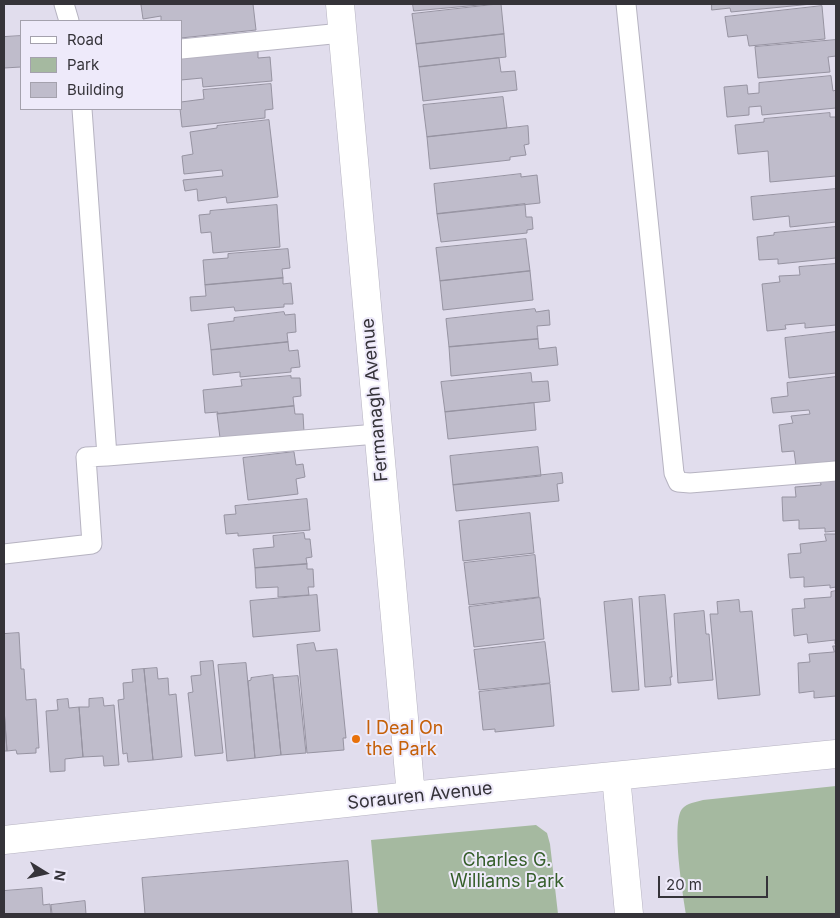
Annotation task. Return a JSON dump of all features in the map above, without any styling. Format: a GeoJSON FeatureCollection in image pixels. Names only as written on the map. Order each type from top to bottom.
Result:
{"type":"FeatureCollection","features":[{"type":"Feature","properties":{"kind":"street","name":"Fermanagh Avenue"},"geometry":{"type":"LineString","coordinates":[[340,4],[411,796]]}},
{"type":"Feature","properties":{"kind":"street","name":"Sorauren Avenue"},"geometry":{"type":"LineString","coordinates":[[4,840],[411,796],[836,754]]}},
{"type":"Feature","properties":{"kind":"street"},"geometry":{"type":"LineString","coordinates":[[616,776],[629,914]]}},
{"type":"Feature","properties":{"kind":"lane"},"geometry":{"type":"LineString","coordinates":[[64,4],[69,20]]}},
{"type":"Feature","properties":{"kind":"lane"},"geometry":{"type":"LineString","coordinates":[[626,4],[674,473],[678,482],[690,483],[836,471]]}},
{"type":"Feature","properties":{"kind":"lane"},"geometry":{"type":"LineString","coordinates":[[182,49],[342,33]]}},
{"type":"Feature","properties":{"kind":"lane"},"geometry":{"type":"LineString","coordinates":[[82,110],[107,456]]}},
{"type":"Feature","properties":{"kind":"lane"},"geometry":{"type":"LineString","coordinates":[[4,554],[92,544],[86,458],[378,434]]}},
{"type":"Feature","properties":{"kind":"green space"},"geometry":{"type":"Polygon","coordinates":[[[836,786],[836,914],[686,914],[678,843],[679,817],[684,807],[703,800],[836,786]]]}},
{"type":"Feature","properties":{"kind":"green space","name":"Charles G. Williams Park"},"geometry":{"type":"Polygon","coordinates":[[[536,825],[547,833],[550,844],[558,914],[378,914],[371,840],[536,825]]]}},
{"type":"Feature","properties":{"kind":"building"},"geometry":{"type":"Polygon","coordinates":[[[253,4],[256,30],[182,38],[182,20],[161,20],[161,16],[143,19],[141,5],[253,4]]]}},
{"type":"Feature","properties":{"kind":"building"},"geometry":{"type":"Polygon","coordinates":[[[413,4],[490,4],[414,11],[413,4]]]}},
{"type":"Feature","properties":{"kind":"building"},"geometry":{"type":"Polygon","coordinates":[[[501,4],[504,34],[416,44],[412,14],[501,4]]]}},
{"type":"Feature","properties":{"kind":"building"},"geometry":{"type":"Polygon","coordinates":[[[712,4],[812,4],[731,12],[730,8],[712,10],[712,4]]]}},
{"type":"Feature","properties":{"kind":"building"},"geometry":{"type":"Polygon","coordinates":[[[822,6],[825,39],[749,46],[747,35],[728,37],[725,17],[822,6]]]}},
{"type":"Feature","properties":{"kind":"building"},"geometry":{"type":"Polygon","coordinates":[[[504,34],[506,57],[419,67],[416,44],[504,34]]]}},
{"type":"Feature","properties":{"kind":"building"},"geometry":{"type":"Polygon","coordinates":[[[20,36],[20,67],[4,68],[4,37],[20,36]]]}},
{"type":"Feature","properties":{"kind":"building"},"geometry":{"type":"Polygon","coordinates":[[[836,40],[836,56],[828,57],[830,72],[758,78],[755,47],[836,40]]]}},
{"type":"Feature","properties":{"kind":"building"},"geometry":{"type":"Polygon","coordinates":[[[258,48],[258,58],[270,57],[272,81],[203,87],[202,78],[182,80],[182,56],[258,48]]]}},
{"type":"Feature","properties":{"kind":"building"},"geometry":{"type":"Polygon","coordinates":[[[499,58],[501,72],[515,71],[517,90],[423,101],[419,67],[499,58]]]}},
{"type":"Feature","properties":{"kind":"building"},"geometry":{"type":"Polygon","coordinates":[[[831,76],[833,91],[836,90],[836,108],[762,115],[761,106],[749,107],[749,115],[727,117],[724,87],[747,85],[748,94],[759,93],[759,83],[831,76]]]}},
{"type":"Feature","properties":{"kind":"building"},"geometry":{"type":"Polygon","coordinates":[[[271,84],[273,109],[265,110],[265,118],[182,127],[180,110],[182,110],[182,102],[204,99],[203,90],[271,84]]]}},
{"type":"Feature","properties":{"kind":"building"},"geometry":{"type":"Polygon","coordinates":[[[503,97],[507,128],[427,137],[423,105],[503,97]]]}},
{"type":"Feature","properties":{"kind":"building"},"geometry":{"type":"Polygon","coordinates":[[[830,113],[830,117],[836,117],[836,176],[770,182],[768,151],[738,154],[735,125],[764,122],[764,119],[830,113]]]}},
{"type":"Feature","properties":{"kind":"building"},"geometry":{"type":"Polygon","coordinates":[[[269,120],[278,197],[227,203],[226,197],[198,201],[197,189],[185,191],[183,180],[223,176],[222,170],[184,174],[182,156],[193,154],[190,132],[217,128],[217,126],[269,120]]]}},
{"type":"Feature","properties":{"kind":"building"},"geometry":{"type":"Polygon","coordinates":[[[528,126],[529,144],[524,145],[526,155],[510,157],[510,160],[430,169],[427,137],[528,126]]]}},
{"type":"Feature","properties":{"kind":"building"},"geometry":{"type":"Polygon","coordinates":[[[521,174],[521,177],[537,175],[540,203],[437,214],[434,184],[521,174]]]}},
{"type":"Feature","properties":{"kind":"building"},"geometry":{"type":"Polygon","coordinates":[[[836,189],[836,222],[790,227],[789,216],[753,220],[751,197],[836,189]]]}},
{"type":"Feature","properties":{"kind":"building"},"geometry":{"type":"Polygon","coordinates":[[[525,204],[526,217],[532,217],[533,229],[527,230],[527,233],[441,242],[437,214],[525,204]]]}},
{"type":"Feature","properties":{"kind":"building"},"geometry":{"type":"Polygon","coordinates":[[[277,205],[280,247],[213,253],[211,232],[201,233],[199,215],[210,214],[210,211],[277,205]]]}},
{"type":"Feature","properties":{"kind":"building"},"geometry":{"type":"Polygon","coordinates":[[[836,227],[836,258],[778,264],[778,259],[759,260],[757,237],[774,235],[774,233],[836,227]]]}},
{"type":"Feature","properties":{"kind":"building"},"geometry":{"type":"Polygon","coordinates":[[[526,239],[530,271],[440,281],[436,248],[526,239]]]}},
{"type":"Feature","properties":{"kind":"building"},"geometry":{"type":"Polygon","coordinates":[[[288,249],[290,268],[282,269],[283,278],[205,285],[203,260],[228,258],[228,254],[288,249]]]}},
{"type":"Feature","properties":{"kind":"building"},"geometry":{"type":"Polygon","coordinates":[[[836,264],[836,325],[805,328],[805,323],[785,325],[786,329],[767,331],[762,284],[780,282],[779,276],[800,275],[799,267],[836,264]]]}},
{"type":"Feature","properties":{"kind":"building"},"geometry":{"type":"Polygon","coordinates":[[[530,271],[533,300],[443,310],[440,281],[530,271]]]}},
{"type":"Feature","properties":{"kind":"building"},"geometry":{"type":"Polygon","coordinates":[[[283,278],[283,284],[291,283],[293,304],[284,304],[284,307],[235,311],[234,307],[191,311],[190,297],[206,296],[205,285],[283,278]]]}},
{"type":"Feature","properties":{"kind":"building"},"geometry":{"type":"Polygon","coordinates":[[[535,309],[536,312],[549,310],[550,325],[537,326],[538,339],[449,347],[446,319],[535,309]]]}},
{"type":"Feature","properties":{"kind":"building"},"geometry":{"type":"Polygon","coordinates":[[[284,312],[285,315],[295,314],[296,332],[287,333],[288,342],[211,350],[208,324],[234,321],[234,318],[284,312]]]}},
{"type":"Feature","properties":{"kind":"building"},"geometry":{"type":"Polygon","coordinates":[[[836,332],[836,373],[789,378],[785,338],[836,332]]]}},
{"type":"Feature","properties":{"kind":"building"},"geometry":{"type":"Polygon","coordinates":[[[538,339],[539,349],[556,347],[558,365],[451,376],[449,347],[538,339]]]}},
{"type":"Feature","properties":{"kind":"building"},"geometry":{"type":"Polygon","coordinates":[[[288,342],[289,351],[298,350],[300,367],[291,368],[291,372],[240,377],[240,372],[213,375],[211,350],[288,342]]]}},
{"type":"Feature","properties":{"kind":"building"},"geometry":{"type":"Polygon","coordinates":[[[531,373],[532,382],[548,381],[550,401],[445,412],[441,382],[531,373]]]}},
{"type":"Feature","properties":{"kind":"building"},"geometry":{"type":"Polygon","coordinates":[[[291,376],[291,378],[300,378],[301,396],[293,397],[294,406],[217,414],[218,412],[205,413],[203,390],[242,386],[241,380],[291,376]]]}},
{"type":"Feature","properties":{"kind":"building"},"geometry":{"type":"Polygon","coordinates":[[[836,377],[836,461],[796,466],[794,451],[782,452],[779,425],[793,423],[791,416],[810,414],[809,410],[773,413],[771,398],[788,396],[787,383],[836,377]]]}},
{"type":"Feature","properties":{"kind":"building"},"geometry":{"type":"Polygon","coordinates":[[[534,403],[536,430],[448,439],[445,412],[534,403]]]}},
{"type":"Feature","properties":{"kind":"building"},"geometry":{"type":"Polygon","coordinates":[[[294,406],[295,414],[303,414],[304,432],[220,438],[217,414],[294,406]]]}},
{"type":"Feature","properties":{"kind":"building"},"geometry":{"type":"Polygon","coordinates":[[[538,447],[541,476],[453,485],[450,456],[538,447]]]}},
{"type":"Feature","properties":{"kind":"building"},"geometry":{"type":"Polygon","coordinates":[[[294,452],[296,465],[303,464],[305,477],[296,479],[298,494],[248,500],[243,458],[294,452]]]}},
{"type":"Feature","properties":{"kind":"building"},"geometry":{"type":"Polygon","coordinates":[[[562,473],[563,483],[557,484],[559,501],[456,511],[453,485],[562,473]]]}},
{"type":"Feature","properties":{"kind":"building"},"geometry":{"type":"Polygon","coordinates":[[[836,477],[836,531],[825,532],[825,528],[799,529],[799,520],[783,521],[782,497],[796,497],[795,487],[821,485],[820,478],[836,477]]]}},
{"type":"Feature","properties":{"kind":"building"},"geometry":{"type":"Polygon","coordinates":[[[307,499],[310,530],[238,536],[238,533],[226,534],[224,515],[236,514],[235,506],[307,499]]]}},
{"type":"Feature","properties":{"kind":"building"},"geometry":{"type":"Polygon","coordinates":[[[530,513],[534,553],[463,561],[459,521],[530,513]]]}},
{"type":"Feature","properties":{"kind":"building"},"geometry":{"type":"Polygon","coordinates":[[[304,533],[305,539],[310,539],[312,557],[306,558],[307,564],[255,568],[253,549],[274,547],[273,536],[304,533]]]}},
{"type":"Feature","properties":{"kind":"building"},"geometry":{"type":"Polygon","coordinates":[[[825,534],[836,534],[836,587],[830,588],[830,585],[804,587],[804,577],[790,578],[788,554],[801,553],[800,544],[826,541],[825,534]]]}},
{"type":"Feature","properties":{"kind":"building"},"geometry":{"type":"Polygon","coordinates":[[[535,555],[539,597],[469,605],[464,563],[535,555]]]}},
{"type":"Feature","properties":{"kind":"building"},"geometry":{"type":"Polygon","coordinates":[[[307,564],[307,569],[313,569],[314,587],[308,587],[309,595],[278,597],[278,587],[256,588],[255,568],[307,564]]]}},
{"type":"Feature","properties":{"kind":"building"},"geometry":{"type":"Polygon","coordinates":[[[836,591],[836,644],[835,640],[808,643],[807,634],[794,636],[792,609],[805,608],[804,599],[831,597],[831,592],[836,591]]]}},
{"type":"Feature","properties":{"kind":"building"},"geometry":{"type":"Polygon","coordinates":[[[317,595],[320,631],[253,637],[250,601],[317,595]]]}},
{"type":"Feature","properties":{"kind":"building"},"geometry":{"type":"Polygon","coordinates":[[[665,595],[672,677],[670,677],[671,685],[645,687],[639,597],[665,595]]]}},
{"type":"Feature","properties":{"kind":"building"},"geometry":{"type":"Polygon","coordinates":[[[540,598],[544,639],[474,647],[469,607],[540,598]]]}},
{"type":"Feature","properties":{"kind":"building"},"geometry":{"type":"Polygon","coordinates":[[[632,599],[639,690],[612,692],[604,602],[632,599]]]}},
{"type":"Feature","properties":{"kind":"building"},"geometry":{"type":"Polygon","coordinates":[[[739,600],[740,612],[752,611],[760,695],[718,699],[710,614],[718,614],[717,602],[739,600]]]}},
{"type":"Feature","properties":{"kind":"building"},"geometry":{"type":"Polygon","coordinates":[[[704,611],[706,634],[709,634],[713,680],[678,683],[674,614],[704,611]]]}},
{"type":"Feature","properties":{"kind":"building"},"geometry":{"type":"Polygon","coordinates":[[[19,633],[21,669],[24,669],[26,700],[36,699],[39,748],[36,748],[36,753],[17,754],[16,750],[7,751],[4,709],[4,634],[19,633]]]}},
{"type":"Feature","properties":{"kind":"building"},"geometry":{"type":"Polygon","coordinates":[[[545,642],[550,683],[479,690],[474,650],[545,642]]]}},
{"type":"Feature","properties":{"kind":"building"},"geometry":{"type":"Polygon","coordinates":[[[314,643],[316,651],[337,649],[346,738],[343,738],[344,750],[307,753],[297,645],[314,643]]]}},
{"type":"Feature","properties":{"kind":"building"},"geometry":{"type":"Polygon","coordinates":[[[833,646],[836,646],[836,696],[814,698],[814,691],[799,693],[798,663],[810,662],[809,654],[834,652],[833,646]]]}},
{"type":"Feature","properties":{"kind":"building"},"geometry":{"type":"Polygon","coordinates":[[[213,661],[223,753],[195,756],[188,693],[193,692],[191,676],[201,675],[200,662],[213,661]]]}},
{"type":"Feature","properties":{"kind":"building"},"geometry":{"type":"Polygon","coordinates":[[[246,663],[255,758],[227,761],[218,665],[246,663]]]}},
{"type":"Feature","properties":{"kind":"building"},"geometry":{"type":"Polygon","coordinates":[[[157,668],[158,679],[168,678],[169,695],[176,694],[182,757],[153,760],[144,669],[157,668]]]}},
{"type":"Feature","properties":{"kind":"building"},"geometry":{"type":"Polygon","coordinates":[[[144,669],[153,760],[128,762],[127,753],[123,754],[118,700],[124,699],[123,683],[133,682],[132,670],[144,669]]]}},
{"type":"Feature","properties":{"kind":"building"},"geometry":{"type":"Polygon","coordinates":[[[273,675],[281,755],[255,758],[248,681],[251,678],[273,675]]]}},
{"type":"Feature","properties":{"kind":"building"},"geometry":{"type":"Polygon","coordinates":[[[298,676],[306,753],[281,755],[273,678],[298,676]]]}},
{"type":"Feature","properties":{"kind":"building"},"geometry":{"type":"Polygon","coordinates":[[[550,684],[554,726],[495,732],[495,729],[483,730],[479,692],[550,684]]]}},
{"type":"Feature","properties":{"kind":"building"},"geometry":{"type":"Polygon","coordinates":[[[103,698],[104,706],[114,705],[119,765],[104,766],[103,756],[83,757],[79,707],[89,707],[89,699],[103,698]]]}},
{"type":"Feature","properties":{"kind":"building"},"geometry":{"type":"Polygon","coordinates":[[[68,699],[69,708],[79,707],[83,757],[65,759],[65,771],[50,772],[46,711],[58,710],[57,700],[68,699]]]}},
{"type":"Feature","properties":{"kind":"building"},"geometry":{"type":"Polygon","coordinates":[[[4,709],[7,751],[4,751],[4,709]]]}},
{"type":"Feature","properties":{"kind":"building"},"geometry":{"type":"Polygon","coordinates":[[[348,861],[352,914],[145,914],[142,878],[348,861]]]}},
{"type":"Feature","properties":{"kind":"building"},"geometry":{"type":"Polygon","coordinates":[[[42,888],[43,905],[50,904],[51,914],[4,914],[4,891],[42,888]]]}},
{"type":"Feature","properties":{"kind":"building"},"geometry":{"type":"Polygon","coordinates":[[[85,901],[86,914],[52,914],[51,905],[85,901]]]}},
{"type":"Feature","properties":{"kind":"place","name":"I Deal On the Park"},"geometry":{"type":"Point","coordinates":[356,739]}}]}
